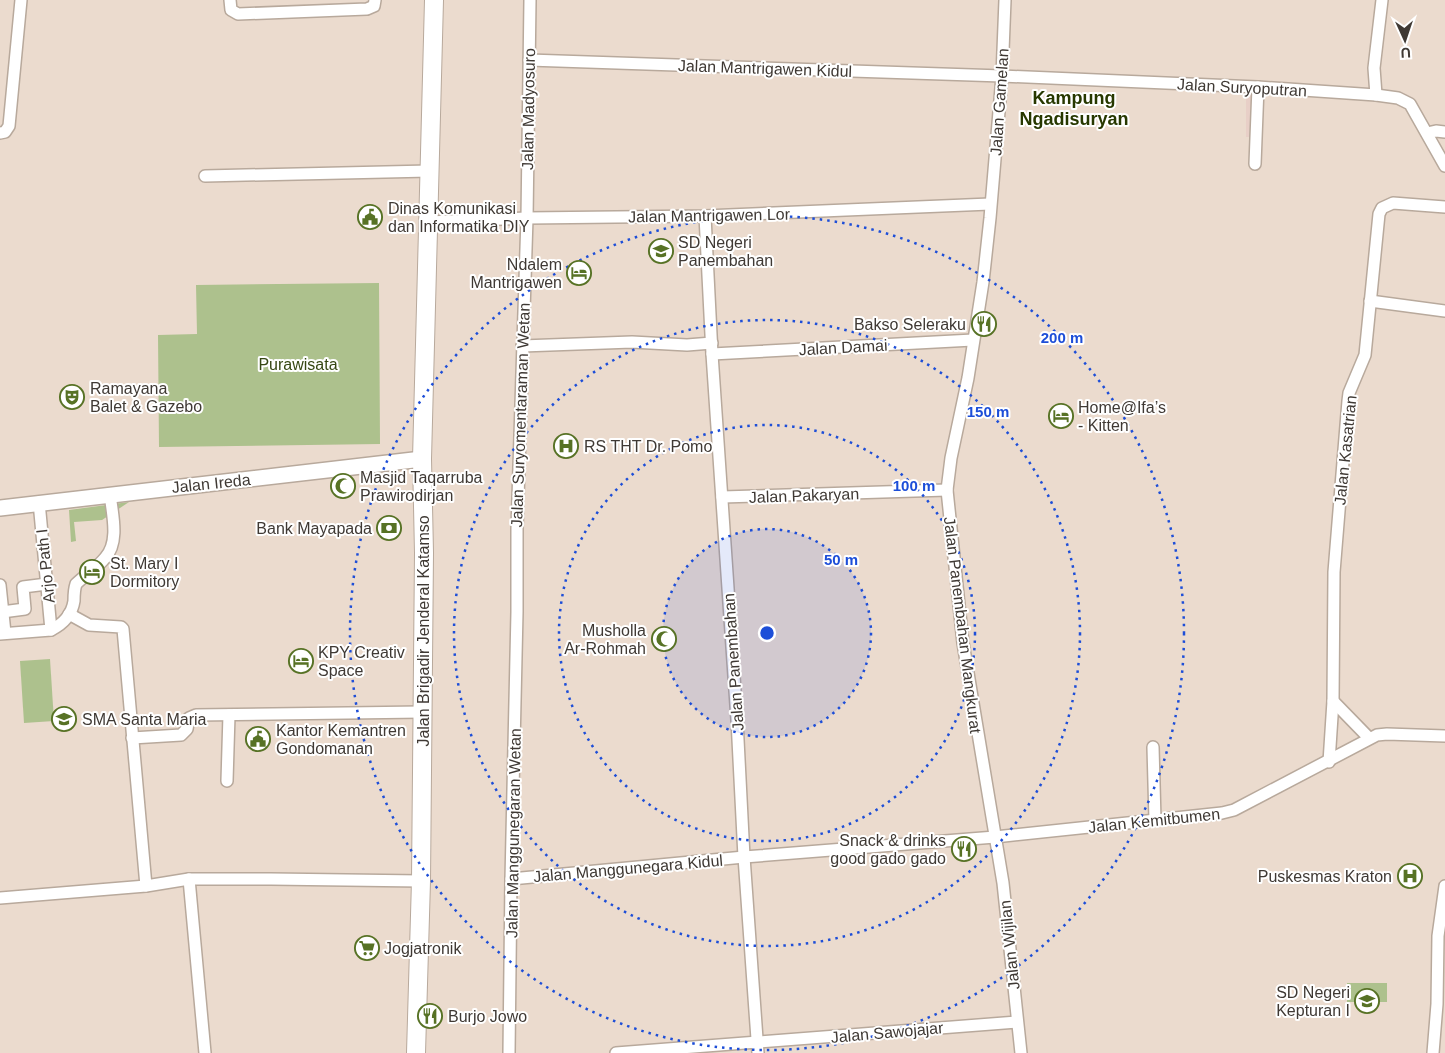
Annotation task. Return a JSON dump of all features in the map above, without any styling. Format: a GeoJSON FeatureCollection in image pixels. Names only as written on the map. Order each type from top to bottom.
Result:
{"type":"FeatureCollection","features":[{"type":"Feature","properties":{"kind":"main road","name":"Jalan Brigadir Jenderal Katamso"},"geometry":{"type":"LineString","coordinates":[[416,1053],[421,882],[424,553],[422,459],[434,0]]}},
{"type":"Feature","properties":{"kind":"street"},"geometry":{"type":"LineString","coordinates":[[0,133],[5,132],[9,126],[20,0]]}},
{"type":"Feature","properties":{"kind":"street"},"geometry":{"type":"LineString","coordinates":[[230,0],[232,10],[238,14],[367,9],[374,6],[375,0]]}},
{"type":"Feature","properties":{"kind":"street","name":"Jalan Madyosuro"},"geometry":{"type":"LineString","coordinates":[[527,218],[530,0]]}},
{"type":"Feature","properties":{"kind":"street","name":"Jalan Gamelan"},"geometry":{"type":"LineString","coordinates":[[990,204],[1002,76],[1005,0]]}},
{"type":"Feature","properties":{"kind":"street"},"geometry":{"type":"LineString","coordinates":[[1376,95],[1374,68],[1382,0]]}},
{"type":"Feature","properties":{"kind":"street","name":"Jalan Mantrigawen Kidul"},"geometry":{"type":"LineString","coordinates":[[529,60],[1002,76]]}},
{"type":"Feature","properties":{"kind":"street","name":"Jalan Suryoputran"},"geometry":{"type":"LineString","coordinates":[[1002,76],[1258,87],[1398,98],[1407,102],[1445,166]]}},
{"type":"Feature","properties":{"kind":"street"},"geometry":{"type":"LineString","coordinates":[[1255,164],[1258,87]]}},
{"type":"Feature","properties":{"kind":"street"},"geometry":{"type":"LineString","coordinates":[[1427,133],[1445,132]]}},
{"type":"Feature","properties":{"kind":"street"},"geometry":{"type":"LineString","coordinates":[[205,176],[429,171]]}},
{"type":"Feature","properties":{"kind":"street","name":"Jalan Kasatrian"},"geometry":{"type":"LineString","coordinates":[[1329,762],[1334,572],[1348,401],[1349,393],[1365,355],[1379,214],[1382,208],[1393,203],[1445,207]]}},
{"type":"Feature","properties":{"kind":"street","name":"Jalan Mantrigawen Lor"},"geometry":{"type":"LineString","coordinates":[[428,222],[527,218],[705,216],[990,204]]}},
{"type":"Feature","properties":{"kind":"street","name":"Jalan Panembahan Mangkurat"},"geometry":{"type":"LineString","coordinates":[[990,204],[983,282],[968,378],[951,458],[947,490],[963,643],[995,837]]}},
{"type":"Feature","properties":{"kind":"street","name":"Jalan Panembahan"},"geometry":{"type":"LineString","coordinates":[[705,216],[744,857],[758,1048]]}},
{"type":"Feature","properties":{"kind":"street","name":"Jalan Suryomentaraman Wetan"},"geometry":{"type":"LineString","coordinates":[[517,612],[517,529],[527,218]]}},
{"type":"Feature","properties":{"kind":"street"},"geometry":{"type":"LineString","coordinates":[[1370,302],[1445,310]]}},
{"type":"Feature","properties":{"kind":"street","name":"Jalan Damai"},"geometry":{"type":"LineString","coordinates":[[522,346],[632,342],[687,345],[712,349],[973,340]]}},
{"type":"Feature","properties":{"kind":"street","name":"Jalan Ireda"},"geometry":{"type":"LineString","coordinates":[[0,508],[422,459]]}},
{"type":"Feature","properties":{"kind":"street","name":"Jalan Pakaryan"},"geometry":{"type":"LineString","coordinates":[[722,497],[947,490]]}},
{"type":"Feature","properties":{"kind":"street"},"geometry":{"type":"LineString","coordinates":[[0,585],[3,634],[51,630],[58,626],[69,614],[74,602],[76,584],[98,566],[112,549],[113,525],[110,494]]}},
{"type":"Feature","properties":{"kind":"street","name":"Arjo Path I"},"geometry":{"type":"LineString","coordinates":[[39,502],[51,630]]}},
{"type":"Feature","properties":{"kind":"street"},"geometry":{"type":"LineString","coordinates":[[2,612],[25,609],[23,587],[47,584]]}},
{"type":"Feature","properties":{"kind":"street","name":"Jalan Manggunegaran Wetan"},"geometry":{"type":"LineString","coordinates":[[509,1053],[517,612]]}},
{"type":"Feature","properties":{"kind":"street"},"geometry":{"type":"LineString","coordinates":[[69,614],[88,626],[122,628],[146,886]]}},
{"type":"Feature","properties":{"kind":"street"},"geometry":{"type":"LineString","coordinates":[[1332,701],[1368,738]]}},
{"type":"Feature","properties":{"kind":"street"},"geometry":{"type":"LineString","coordinates":[[132,738],[181,735],[187,729],[191,716],[422,712]]}},
{"type":"Feature","properties":{"kind":"street"},"geometry":{"type":"LineString","coordinates":[[228,781],[230,715]]}},
{"type":"Feature","properties":{"kind":"street","name":"Jalan Kemitbumen"},"geometry":{"type":"LineString","coordinates":[[995,837],[1222,813],[1234,810],[1329,762],[1368,738],[1387,734],[1445,736]]}},
{"type":"Feature","properties":{"kind":"street"},"geometry":{"type":"LineString","coordinates":[[1153,747],[1155,820]]}},
{"type":"Feature","properties":{"kind":"street"},"geometry":{"type":"LineString","coordinates":[[744,857],[995,837]]}},
{"type":"Feature","properties":{"kind":"street","name":"Jalan Wijilan"},"geometry":{"type":"LineString","coordinates":[[995,837],[1008,923],[1021,1053]]}},
{"type":"Feature","properties":{"kind":"street","name":"Jalan Manggunegara Kidul"},"geometry":{"type":"LineString","coordinates":[[511,879],[744,857]]}},
{"type":"Feature","properties":{"kind":"street"},"geometry":{"type":"LineString","coordinates":[[0,898],[146,886],[189,879],[271,878],[421,882]]}},
{"type":"Feature","properties":{"kind":"street"},"geometry":{"type":"LineString","coordinates":[[189,879],[205,1053]]}},
{"type":"Feature","properties":{"kind":"street"},"geometry":{"type":"LineString","coordinates":[[1433,1053],[1437,1004],[1438,936],[1445,886]]}},
{"type":"Feature","properties":{"kind":"street","name":"Jalan Sawojajar"},"geometry":{"type":"LineString","coordinates":[[616,1053],[758,1048],[1017,1022]]}},
{"type":"Feature","properties":{"kind":"shaded area"},"geometry":{"type":"Polygon","coordinates":[[[1246,91],[1258,91],[1257,137],[1246,137],[1246,91]]]}},
{"type":"Feature","properties":{"kind":"green space","name":"Purawisata"},"geometry":{"type":"Polygon","coordinates":[[[379,283],[380,444],[159,447],[158,335],[197,334],[196,285],[379,283]]]}},
{"type":"Feature","properties":{"kind":"green space"},"geometry":{"type":"Polygon","coordinates":[[[129,502],[102,520],[74,522],[76,541],[71,542],[69,510],[129,502]]]}},
{"type":"Feature","properties":{"kind":"green space"},"geometry":{"type":"Polygon","coordinates":[[[50,659],[54,721],[24,723],[20,661],[50,659]]]}},
{"type":"Feature","properties":{"kind":"green space"},"geometry":{"type":"Polygon","coordinates":[[[1347,983],[1387,983],[1387,1002],[1347,1002],[1347,983]]]}},
{"type":"Feature","properties":{"kind":"place","name":"Dinas Komunikasi dan Informatika DIY"},"geometry":{"type":"Point","coordinates":[370,217]}},
{"type":"Feature","properties":{"kind":"place","name":"SD Negeri Panembahan"},"geometry":{"type":"Point","coordinates":[661,251]}},
{"type":"Feature","properties":{"kind":"place","name":"Ndalem Mantrigawen"},"geometry":{"type":"Point","coordinates":[579,273]}},
{"type":"Feature","properties":{"kind":"place","name":"Bakso Seleraku"},"geometry":{"type":"Point","coordinates":[984,324]}},
{"type":"Feature","properties":{"kind":"place","name":"Ramayana Balet & Gazebo"},"geometry":{"type":"Point","coordinates":[72,397]}},
{"type":"Feature","properties":{"kind":"place","name":"Home@Ifa’s - Kitten"},"geometry":{"type":"Point","coordinates":[1061,416]}},
{"type":"Feature","properties":{"kind":"place","name":"RS THT Dr. Pomo"},"geometry":{"type":"Point","coordinates":[566,446]}},
{"type":"Feature","properties":{"kind":"place","name":"Masjid Taqarruba Prawirodirjan"},"geometry":{"type":"Point","coordinates":[343,486]}},
{"type":"Feature","properties":{"kind":"place","name":"Bank Mayapada"},"geometry":{"type":"Point","coordinates":[389,528]}},
{"type":"Feature","properties":{"kind":"place","name":"St. Mary I Dormitory"},"geometry":{"type":"Point","coordinates":[92,572]}},
{"type":"Feature","properties":{"kind":"place","name":"Musholla Ar-Rohmah"},"geometry":{"type":"Point","coordinates":[664,639]}},
{"type":"Feature","properties":{"kind":"place","name":"KPY Creativ Space"},"geometry":{"type":"Point","coordinates":[301,661]}},
{"type":"Feature","properties":{"kind":"place","name":"SMA Santa Maria"},"geometry":{"type":"Point","coordinates":[64,719]}},
{"type":"Feature","properties":{"kind":"place","name":"Kantor Kemantren Gondomanan"},"geometry":{"type":"Point","coordinates":[258,739]}},
{"type":"Feature","properties":{"kind":"place","name":"Snack & drinks good gado gado"},"geometry":{"type":"Point","coordinates":[964,849]}},
{"type":"Feature","properties":{"kind":"place","name":"Puskesmas Kraton"},"geometry":{"type":"Point","coordinates":[1410,876]}},
{"type":"Feature","properties":{"kind":"place","name":"Jogjatronik"},"geometry":{"type":"Point","coordinates":[367,948]}},
{"type":"Feature","properties":{"kind":"place","name":"SD Negeri Kepturan I"},"geometry":{"type":"Point","coordinates":[1367,1001]}},
{"type":"Feature","properties":{"kind":"place","name":"Burjo Jowo"},"geometry":{"type":"Point","coordinates":[430,1016]}},
{"type":"Feature","properties":{"kind":"district","name":"Kampung Ngadisuryan"},"geometry":{"type":"Point","coordinates":[1074,108]}}]}
